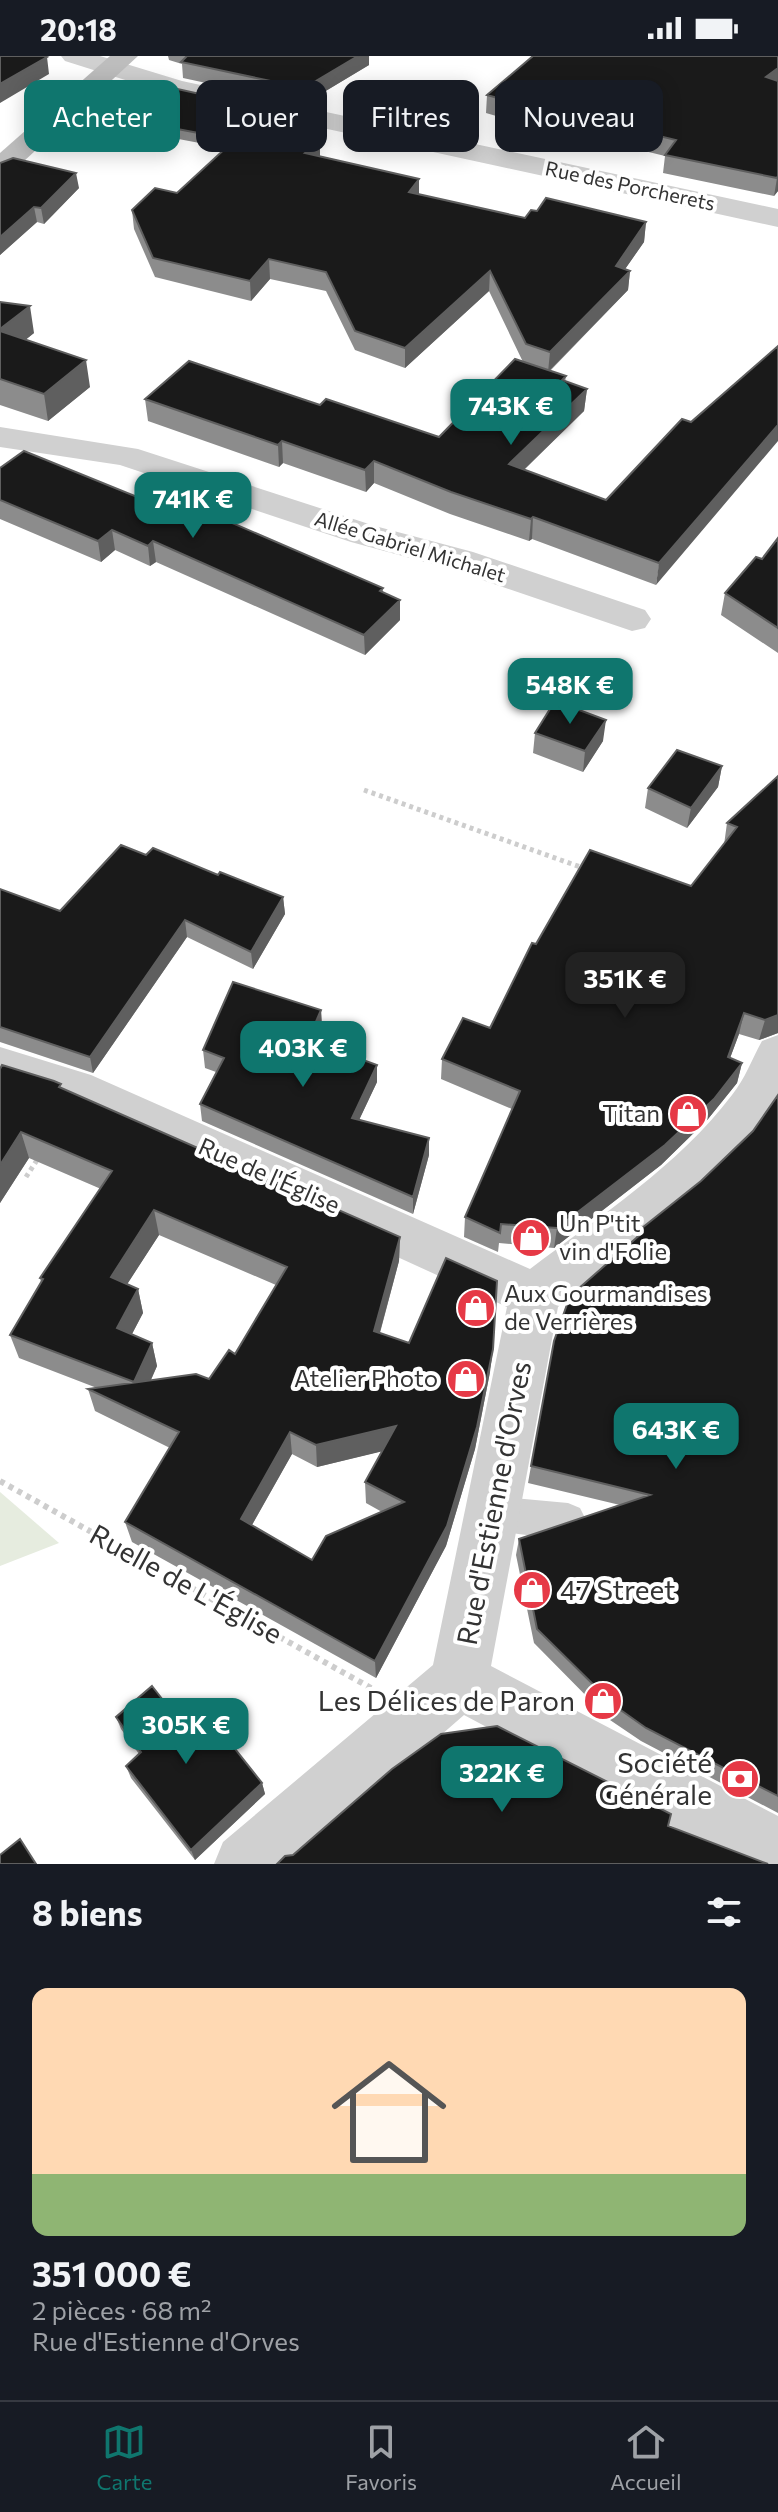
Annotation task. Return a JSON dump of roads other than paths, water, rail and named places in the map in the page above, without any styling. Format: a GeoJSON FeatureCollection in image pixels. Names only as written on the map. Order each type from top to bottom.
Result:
{"type":"FeatureCollection","features":[{"type":"Feature","properties":{"kind":"street","name":"Rue des Porcherets"},"geometry":{"type":"LineString","coordinates":[[74,56],[116,62],[176,88],[778,218]]}},
{"type":"Feature","properties":{"kind":"street"},"geometry":{"type":"LineString","coordinates":[[0,168],[116,62]]}},
{"type":"Feature","properties":{"kind":"street","name":"Allée Gabriel Michalet"},"geometry":{"type":"LineString","coordinates":[[0,437],[126,456],[363,534],[460,560],[632,619]]}},
{"type":"Feature","properties":{"kind":"street"},"geometry":{"type":"LineString","coordinates":[[535,1295],[689,1171],[749,1109],[778,1054]]}},
{"type":"Feature","properties":{"kind":"street","name":"Rue de l'Église"},"geometry":{"type":"LineString","coordinates":[[0,1066],[82,1092],[535,1295]]}},
{"type":"Feature","properties":{"kind":"street","name":"Rue d'Estienne d'Orves"},"geometry":{"type":"LineString","coordinates":[[459,1681],[535,1295]]}},
{"type":"Feature","properties":{"kind":"street"},"geometry":{"type":"LineString","coordinates":[[245,1864],[459,1681],[778,1849]]}},
{"type":"Feature","properties":{"kind":"lane"},"geometry":{"type":"LineString","coordinates":[[493,1513],[568,1520]]}},
{"type":"Feature","properties":{"kind":"place","name":"Titan"},"geometry":{"type":"Point","coordinates":[688,1114]}},
{"type":"Feature","properties":{"kind":"place","name":"Un P'tit vin d'Folie"},"geometry":{"type":"Point","coordinates":[531,1238]}},
{"type":"Feature","properties":{"kind":"place","name":"Aux Gourmandises de Verrières"},"geometry":{"type":"Point","coordinates":[476,1308]}},
{"type":"Feature","properties":{"kind":"place","name":"Atelier Photo"},"geometry":{"type":"Point","coordinates":[466,1379]}},
{"type":"Feature","properties":{"kind":"place","name":"47 Street"},"geometry":{"type":"Point","coordinates":[532,1590]}},
{"type":"Feature","properties":{"kind":"place","name":"Les Délices de Paron"},"geometry":{"type":"Point","coordinates":[603,1701]}},
{"type":"Feature","properties":{"kind":"place","name":"Société Générale"},"geometry":{"type":"Point","coordinates":[740,1779]}}]}
